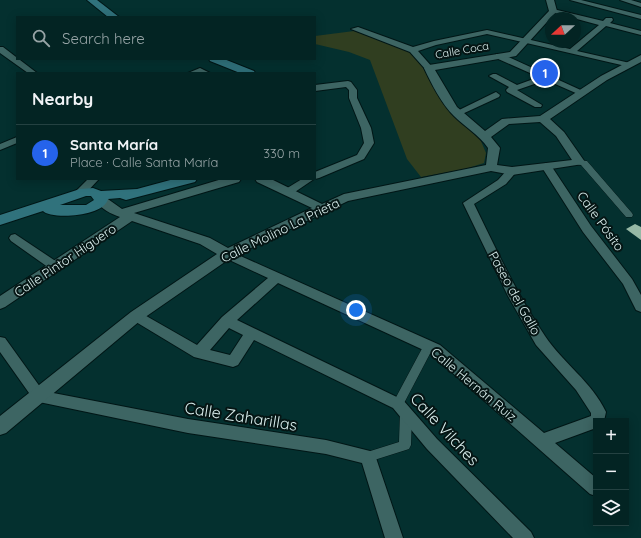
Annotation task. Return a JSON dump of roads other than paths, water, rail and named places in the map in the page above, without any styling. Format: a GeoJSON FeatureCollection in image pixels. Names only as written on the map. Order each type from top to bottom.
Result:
{"type":"FeatureCollection","features":[{"type":"Feature","properties":{"kind":"main road"},"geometry":{"type":"LineString","coordinates":[[91,0],[113,16]]}},
{"type":"Feature","properties":{"kind":"main road"},"geometry":{"type":"LineString","coordinates":[[217,60],[247,72]]}},
{"type":"Feature","properties":{"kind":"main road"},"geometry":{"type":"LineString","coordinates":[[0,220],[14,214],[91,196],[140,192],[186,180]]}},
{"type":"Feature","properties":{"kind":"main road"},"geometry":{"type":"LineString","coordinates":[[0,225],[31,213],[48,210],[91,196]]}},
{"type":"Feature","properties":{"kind":"street"},"geometry":{"type":"LineString","coordinates":[[550,0],[553,11],[558,12]]}},
{"type":"Feature","properties":{"kind":"street"},"geometry":{"type":"LineString","coordinates":[[564,12],[574,0],[641,17]]}},
{"type":"Feature","properties":{"kind":"street"},"geometry":{"type":"LineString","coordinates":[[603,8],[610,0]]}},
{"type":"Feature","properties":{"kind":"street"},"geometry":{"type":"LineString","coordinates":[[623,0],[641,5]]}},
{"type":"Feature","properties":{"kind":"street","name":"Calle Coca"},"geometry":{"type":"LineString","coordinates":[[430,68],[513,54],[519,50],[524,41],[553,11]]}},
{"type":"Feature","properties":{"kind":"street"},"geometry":{"type":"LineString","coordinates":[[571,52],[619,12]]}},
{"type":"Feature","properties":{"kind":"street"},"geometry":{"type":"LineString","coordinates":[[581,18],[641,33]]}},
{"type":"Feature","properties":{"kind":"street"},"geometry":{"type":"LineString","coordinates":[[355,29],[413,50],[430,68],[442,92],[457,113],[486,135],[494,148],[490,167],[512,171],[579,162],[584,163],[629,215]]}},
{"type":"Feature","properties":{"kind":"street"},"geometry":{"type":"LineString","coordinates":[[413,50],[434,43],[487,32],[627,65]]}},
{"type":"Feature","properties":{"kind":"street"},"geometry":{"type":"LineString","coordinates":[[0,49],[32,72]]}},
{"type":"Feature","properties":{"kind":"street"},"geometry":{"type":"LineString","coordinates":[[499,56],[581,92]]}},
{"type":"Feature","properties":{"kind":"street"},"geometry":{"type":"LineString","coordinates":[[486,135],[507,121],[543,119],[572,101],[581,92],[641,58]]}},
{"type":"Feature","properties":{"kind":"street"},"geometry":{"type":"LineString","coordinates":[[493,76],[517,88]]}},
{"type":"Feature","properties":{"kind":"street"},"geometry":{"type":"LineString","coordinates":[[538,105],[510,90],[546,77]]}},
{"type":"Feature","properties":{"kind":"street"},"geometry":{"type":"LineString","coordinates":[[316,88],[348,84],[353,90],[353,98],[366,128],[369,143],[361,157],[316,176]]}},
{"type":"Feature","properties":{"kind":"street"},"geometry":{"type":"LineString","coordinates":[[457,113],[496,95]]}},
{"type":"Feature","properties":{"kind":"street"},"geometry":{"type":"LineString","coordinates":[[543,119],[560,134],[579,162]]}},
{"type":"Feature","properties":{"kind":"street"},"geometry":{"type":"LineString","coordinates":[[0,147],[16,140]]}},
{"type":"Feature","properties":{"kind":"street","name":"Calle Pósito"},"geometry":{"type":"LineString","coordinates":[[546,166],[587,229],[638,291],[641,307]]}},
{"type":"Feature","properties":{"kind":"street","name":"Calle Molino La Prieta"},"geometry":{"type":"LineString","coordinates":[[0,428],[136,316],[227,254],[344,198],[490,167]]}},
{"type":"Feature","properties":{"kind":"street","name":"Paseo del Gallo"},"geometry":{"type":"LineString","coordinates":[[512,171],[502,182],[468,203],[514,296],[541,341],[581,386],[599,412],[597,418]]}},
{"type":"Feature","properties":{"kind":"street"},"geometry":{"type":"LineString","coordinates":[[123,214],[129,210],[151,205],[232,180]]}},
{"type":"Feature","properties":{"kind":"street"},"geometry":{"type":"LineString","coordinates":[[263,180],[321,208]]}},
{"type":"Feature","properties":{"kind":"street"},"geometry":{"type":"LineString","coordinates":[[288,192],[307,180]]}},
{"type":"Feature","properties":{"kind":"street"},"geometry":{"type":"LineString","coordinates":[[123,214],[140,192]]}},
{"type":"Feature","properties":{"kind":"street"},"geometry":{"type":"LineString","coordinates":[[91,196],[123,214]]}},
{"type":"Feature","properties":{"kind":"street"},"geometry":{"type":"LineString","coordinates":[[91,196],[123,214],[205,241],[227,254]]}},
{"type":"Feature","properties":{"kind":"street","name":"Calle Pintor Higuero"},"geometry":{"type":"LineString","coordinates":[[0,303],[56,267],[123,214]]}},
{"type":"Feature","properties":{"kind":"street"},"geometry":{"type":"LineString","coordinates":[[15,238],[56,267]]}},
{"type":"Feature","properties":{"kind":"street","name":"Calle Hernán Ruiz"},"geometry":{"type":"LineString","coordinates":[[227,254],[435,349],[593,485]]}},
{"type":"Feature","properties":{"kind":"street"},"geometry":{"type":"LineString","coordinates":[[199,353],[227,321],[277,277]]}},
{"type":"Feature","properties":{"kind":"street"},"geometry":{"type":"LineString","coordinates":[[136,316],[199,353],[233,360],[254,335]]}},
{"type":"Feature","properties":{"kind":"street","name":"Calle Vilches"},"geometry":{"type":"LineString","coordinates":[[227,321],[402,409],[432,444],[525,538]]}},
{"type":"Feature","properties":{"kind":"street"},"geometry":{"type":"LineString","coordinates":[[0,342],[39,396]]}},
{"type":"Feature","properties":{"kind":"street"},"geometry":{"type":"LineString","coordinates":[[394,538],[368,457],[406,445],[402,409],[429,346]]}},
{"type":"Feature","properties":{"kind":"street","name":"Calle Zaharillas"},"geometry":{"type":"LineString","coordinates":[[39,396],[188,426],[326,447],[368,457]]}},
{"type":"Feature","properties":{"kind":"street","name":"Paseo del Gallo"},"geometry":{"type":"LineString","coordinates":[[542,441],[593,422]]}},
{"type":"Feature","properties":{"kind":"place","name":"Santa María"},"geometry":{"type":"Point","coordinates":[545,73]}}]}
